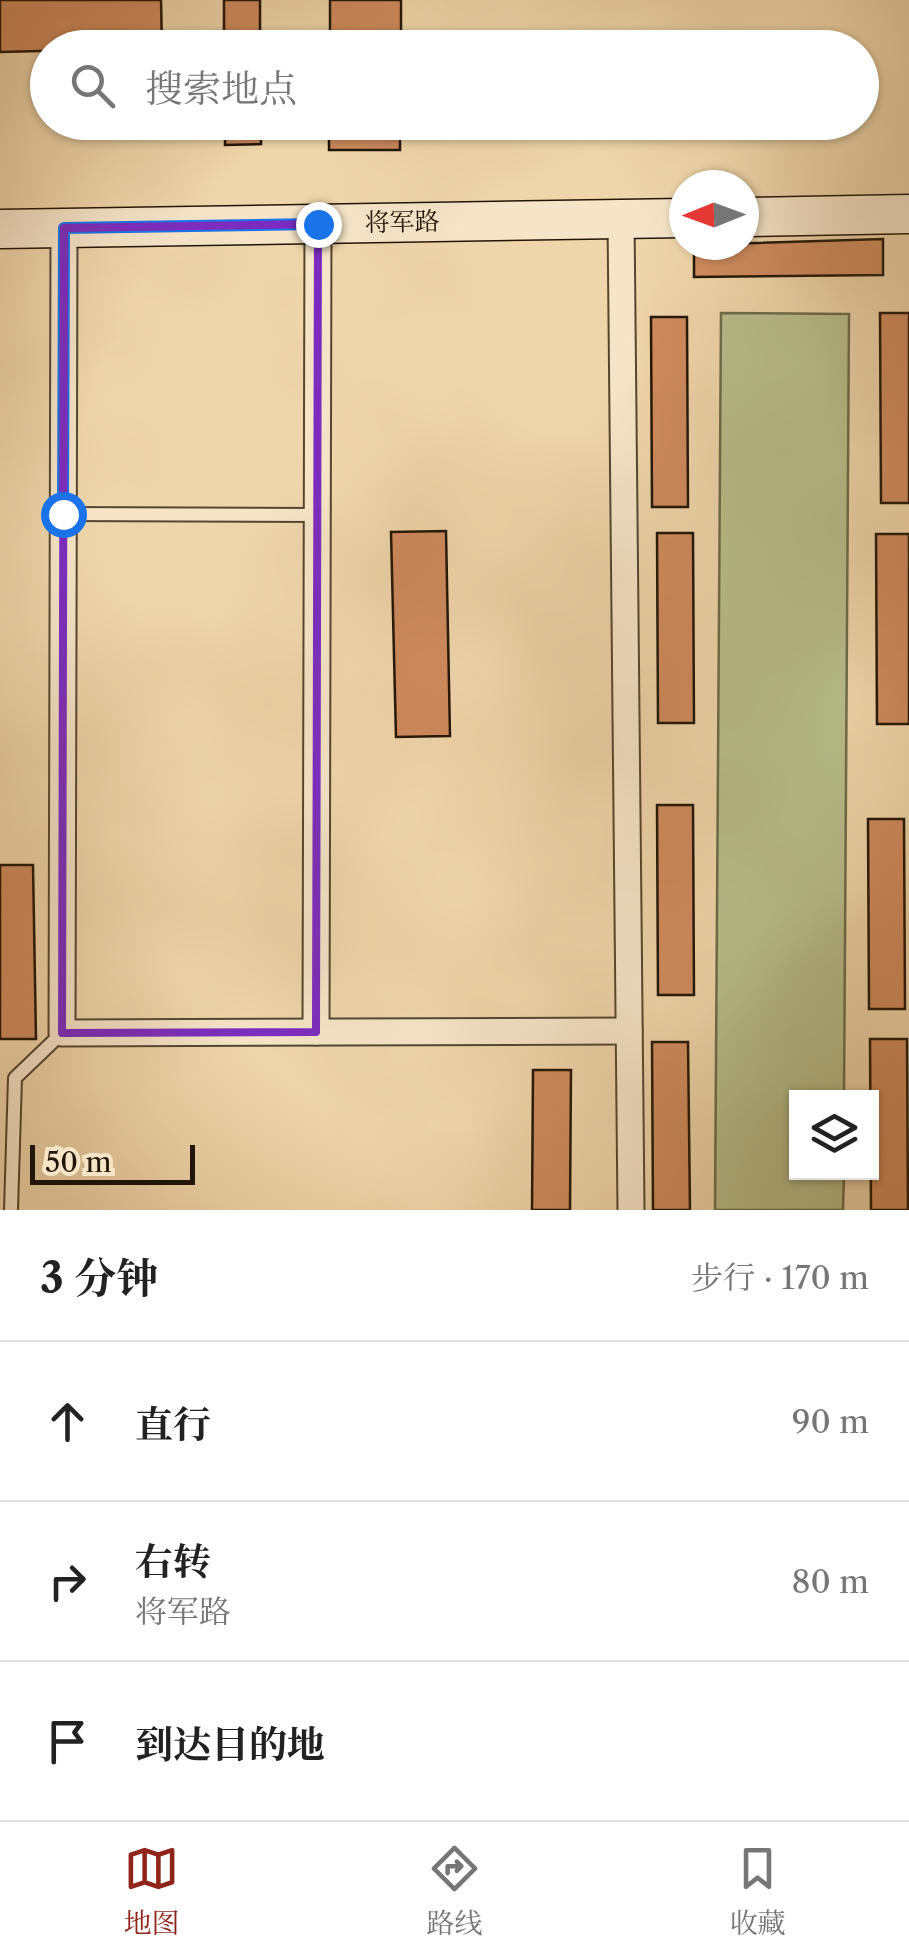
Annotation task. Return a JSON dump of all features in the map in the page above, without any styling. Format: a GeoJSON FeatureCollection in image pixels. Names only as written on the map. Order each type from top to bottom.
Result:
{"type":"FeatureCollection","features":[{"type":"Feature","properties":{"kind":"street"},"geometry":{"type":"LineString","coordinates":[[759,217],[909,214]]}},
{"type":"Feature","properties":{"kind":"street","name":"将军路"},"geometry":{"type":"LineString","coordinates":[[0,229],[669,218]]}},
{"type":"Feature","properties":{"kind":"street"},"geometry":{"type":"LineString","coordinates":[[621,219],[631,1210]]}},
{"type":"Feature","properties":{"kind":"street"},"geometry":{"type":"LineString","coordinates":[[316,1032],[318,224]]}},
{"type":"Feature","properties":{"kind":"street"},"geometry":{"type":"LineString","coordinates":[[64,228],[62,1032],[629,1031]]}},
{"type":"Feature","properties":{"kind":"lane"},"geometry":{"type":"LineString","coordinates":[[63,514],[318,515]]}},
{"type":"Feature","properties":{"kind":"lane"},"geometry":{"type":"LineString","coordinates":[[12,1210],[15,1078],[62,1032]]}},
{"type":"Feature","properties":{"kind":"highlighted area"},"geometry":{"type":"Polygon","coordinates":[[[318,224],[316,1032],[62,1033],[64,228],[318,224]]]}},
{"type":"Feature","properties":{"kind":"green space"},"geometry":{"type":"Polygon","coordinates":[[[721,313],[849,314],[844,1090],[789,1090],[789,1180],[844,1180],[843,1210],[715,1210],[721,313]]]}},
{"type":"Feature","properties":{"kind":"building"},"geometry":{"type":"Polygon","coordinates":[[[0,0],[161,0],[162,30],[30,30],[30,51],[0,52],[0,0]]]}},
{"type":"Feature","properties":{"kind":"building"},"geometry":{"type":"Polygon","coordinates":[[[224,0],[260,0],[260,30],[224,30],[224,0]]]}},
{"type":"Feature","properties":{"kind":"building"},"geometry":{"type":"Polygon","coordinates":[[[330,0],[401,0],[401,30],[330,30],[330,0]]]}},
{"type":"Feature","properties":{"kind":"building"},"geometry":{"type":"Polygon","coordinates":[[[225,140],[261,140],[261,144],[225,145],[225,140]]]}},
{"type":"Feature","properties":{"kind":"building"},"geometry":{"type":"Polygon","coordinates":[[[329,140],[400,140],[400,150],[329,150],[329,140]]]}},
{"type":"Feature","properties":{"kind":"building"},"geometry":{"type":"Polygon","coordinates":[[[883,239],[883,275],[694,277],[694,260],[759,260],[759,243],[883,239]]]}},
{"type":"Feature","properties":{"kind":"building"},"geometry":{"type":"Polygon","coordinates":[[[880,313],[909,313],[909,503],[881,503],[880,313]]]}},
{"type":"Feature","properties":{"kind":"building"},"geometry":{"type":"Polygon","coordinates":[[[651,317],[687,317],[688,507],[652,507],[651,317]]]}},
{"type":"Feature","properties":{"kind":"building"},"geometry":{"type":"Polygon","coordinates":[[[446,531],[450,736],[396,737],[391,532],[446,531]]]}},
{"type":"Feature","properties":{"kind":"building"},"geometry":{"type":"Polygon","coordinates":[[[657,533],[693,533],[694,723],[658,723],[657,533]]]}},
{"type":"Feature","properties":{"kind":"building"},"geometry":{"type":"Polygon","coordinates":[[[876,534],[909,534],[909,724],[877,724],[876,534]]]}},
{"type":"Feature","properties":{"kind":"building"},"geometry":{"type":"Polygon","coordinates":[[[657,805],[693,805],[694,995],[658,995],[657,805]]]}},
{"type":"Feature","properties":{"kind":"building"},"geometry":{"type":"Polygon","coordinates":[[[868,819],[904,819],[905,1009],[869,1009],[868,819]]]}},
{"type":"Feature","properties":{"kind":"building"},"geometry":{"type":"Polygon","coordinates":[[[0,865],[33,865],[36,1039],[0,1039],[0,865]]]}},
{"type":"Feature","properties":{"kind":"building"},"geometry":{"type":"Polygon","coordinates":[[[870,1039],[907,1039],[908,1210],[871,1210],[871,1180],[879,1180],[879,1090],[870,1090],[870,1039]]]}},
{"type":"Feature","properties":{"kind":"building"},"geometry":{"type":"Polygon","coordinates":[[[652,1042],[688,1042],[690,1210],[653,1210],[652,1042]]]}},
{"type":"Feature","properties":{"kind":"building"},"geometry":{"type":"Polygon","coordinates":[[[533,1070],[571,1070],[570,1210],[532,1210],[533,1070]]]}},
{"type":"Feature","properties":{"kind":"route"},"geometry":{"type":"LineString","coordinates":[[63,514],[64,228],[318,224]]}}]}
